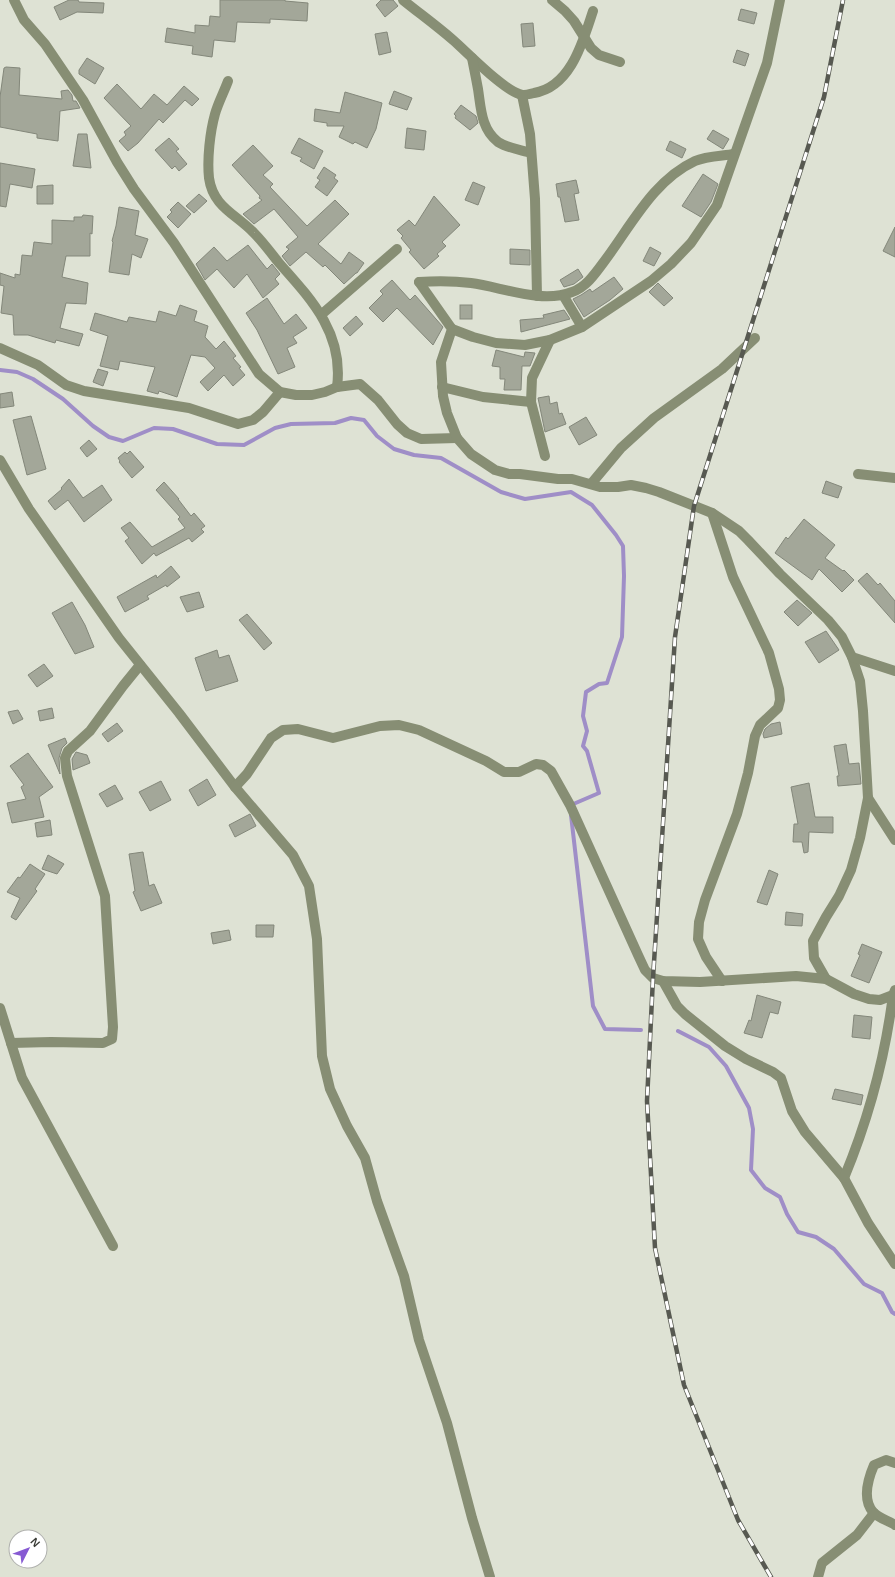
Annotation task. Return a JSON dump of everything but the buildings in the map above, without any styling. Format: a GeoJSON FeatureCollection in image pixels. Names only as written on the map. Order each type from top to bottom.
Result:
{"type":"FeatureCollection","features":[{"type":"Feature","properties":{"kind":"street"},"geometry":{"type":"LineString","coordinates":[[14,0],[24,20],[50,51],[83,100],[117,162],[134,189],[174,243],[259,374],[280,392],[296,394],[325,392],[337,387],[360,384],[378,400],[397,424],[407,433],[421,439],[457,438]]}},
{"type":"Feature","properties":{"kind":"street"},"geometry":{"type":"LineString","coordinates":[[402,0],[505,85],[522,95],[542,92],[553,86],[568,70],[577,56],[593,11]]}},
{"type":"Feature","properties":{"kind":"street"},"geometry":{"type":"LineString","coordinates":[[552,0],[574,21],[591,48],[599,55],[620,62]]}},
{"type":"Feature","properties":{"kind":"street"},"geometry":{"type":"LineString","coordinates":[[734,154],[697,160],[679,170],[662,184],[640,209],[624,235],[587,283],[574,292],[563,295],[537,296],[471,283],[443,281],[420,282],[452,329],[473,337],[496,343],[525,345],[550,340],[582,327],[651,281],[671,264],[691,243],[717,205],[767,63],[780,0]]}},
{"type":"Feature","properties":{"kind":"street"},"geometry":{"type":"LineString","coordinates":[[472,58],[481,114],[485,126],[491,135],[500,143],[531,153]]}},
{"type":"Feature","properties":{"kind":"street"},"geometry":{"type":"LineString","coordinates":[[228,81],[215,114],[209,144],[209,178],[215,196],[226,211],[253,232],[299,284],[322,314],[338,357],[339,372],[337,387]]}},
{"type":"Feature","properties":{"kind":"street"},"geometry":{"type":"LineString","coordinates":[[522,95],[530,134],[535,199],[537,296]]}},
{"type":"Feature","properties":{"kind":"street"},"geometry":{"type":"LineString","coordinates":[[322,314],[397,249]]}},
{"type":"Feature","properties":{"kind":"street"},"geometry":{"type":"LineString","coordinates":[[563,295],[582,327]]}},
{"type":"Feature","properties":{"kind":"street"},"geometry":{"type":"LineString","coordinates":[[452,329],[441,362],[442,388],[445,405],[457,438],[471,454],[494,470],[509,474],[572,479],[600,487],[631,485],[659,492],[712,513],[743,535],[780,574],[828,620],[842,637],[852,657],[860,681],[868,798],[860,838],[851,870],[839,896],[813,942],[814,958],[826,979]]}},
{"type":"Feature","properties":{"kind":"street"},"geometry":{"type":"LineString","coordinates":[[591,484],[621,448],[654,418],[722,369],[755,338]]}},
{"type":"Feature","properties":{"kind":"street"},"geometry":{"type":"LineString","coordinates":[[545,456],[531,402],[532,378],[550,340]]}},
{"type":"Feature","properties":{"kind":"street"},"geometry":{"type":"LineString","coordinates":[[0,348],[38,365],[66,385],[78,389],[189,408],[238,424],[252,420],[263,412],[280,392]]}},
{"type":"Feature","properties":{"kind":"street"},"geometry":{"type":"LineString","coordinates":[[442,388],[484,397],[531,402]]}},
{"type":"Feature","properties":{"kind":"street"},"geometry":{"type":"LineString","coordinates":[[0,460],[29,508],[98,609],[235,787],[294,855],[309,886],[317,939],[322,1056],[330,1089],[347,1126],[365,1158],[377,1201],[404,1276],[419,1340],[447,1423],[472,1518],[490,1577]]}},
{"type":"Feature","properties":{"kind":"street"},"geometry":{"type":"LineString","coordinates":[[858,474],[895,478]]}},
{"type":"Feature","properties":{"kind":"street"},"geometry":{"type":"LineString","coordinates":[[712,513],[733,577],[769,653],[779,690],[780,700],[778,708],[760,726],[755,736],[748,773],[737,814],[705,900],[699,922],[698,939],[706,957],[722,981]]}},
{"type":"Feature","properties":{"kind":"street"},"geometry":{"type":"LineString","coordinates":[[852,657],[895,671]]}},
{"type":"Feature","properties":{"kind":"street"},"geometry":{"type":"LineString","coordinates":[[11,1043],[103,1043],[112,1039],[113,1027],[105,896],[67,776],[65,758],[68,751],[98,722],[119,691],[140,665]]}},
{"type":"Feature","properties":{"kind":"street"},"geometry":{"type":"LineString","coordinates":[[235,787],[247,774],[271,738],[283,730],[298,729],[333,738],[374,728],[399,725],[419,730],[486,761],[504,772],[519,772],[536,764],[543,765],[551,771],[570,805],[645,970],[653,978],[663,981],[700,982],[796,976],[826,979],[854,994],[869,999],[880,1000],[894,993]]}},
{"type":"Feature","properties":{"kind":"street"},"geometry":{"type":"LineString","coordinates":[[868,798],[895,840]]}},
{"type":"Feature","properties":{"kind":"street"},"geometry":{"type":"LineString","coordinates":[[663,981],[677,1006],[685,1014],[725,1046],[746,1059],[773,1072],[781,1078],[792,1111],[802,1126],[844,1178],[868,1223],[895,1264]]}},
{"type":"Feature","properties":{"kind":"street"},"geometry":{"type":"LineString","coordinates":[[844,1178],[856,1148],[873,1094],[890,1019],[894,993]]}},
{"type":"Feature","properties":{"kind":"street"},"geometry":{"type":"LineString","coordinates":[[0,1008],[22,1078],[113,1246]]}},
{"type":"Feature","properties":{"kind":"street"},"geometry":{"type":"LineString","coordinates":[[895,1462],[886,1460],[874,1465],[868,1478],[867,1495],[869,1505],[874,1513],[895,1525]]}},
{"type":"Feature","properties":{"kind":"street"},"geometry":{"type":"LineString","coordinates":[[818,1577],[822,1563],[857,1535],[874,1513]]}},
{"type":"Feature","properties":{"kind":"waterway"},"geometry":{"type":"LineString","coordinates":[[0,370],[17,372],[33,379],[63,399],[93,426],[109,437],[123,441],[154,428],[173,429],[217,444],[244,445],[275,428],[291,424],[335,423],[351,418],[364,420],[377,436],[394,449],[414,455],[441,458],[501,492],[525,499],[571,492],[592,505],[623,546],[624,576],[622,637],[607,683],[599,684],[586,692],[583,716],[587,731],[583,746],[587,751],[599,793],[571,805]]}},
{"type":"Feature","properties":{"kind":"waterway"},"geometry":{"type":"LineString","coordinates":[[571,815],[593,1006],[605,1029],[641,1030]]}},
{"type":"Feature","properties":{"kind":"waterway"},"geometry":{"type":"LineString","coordinates":[[678,1031],[709,1047],[726,1066],[749,1108],[753,1129],[751,1170],[765,1188],[780,1197],[787,1214],[798,1232],[816,1237],[834,1249],[864,1284],[882,1293],[892,1312],[895,1314]]}},
{"type":"Feature","properties":{"kind":"railway"},"geometry":{"type":"LineString","coordinates":[[771,1577],[738,1520],[684,1385],[655,1248],[647,1101],[653,978],[675,637],[694,506],[824,97],[843,0]]}}]}
